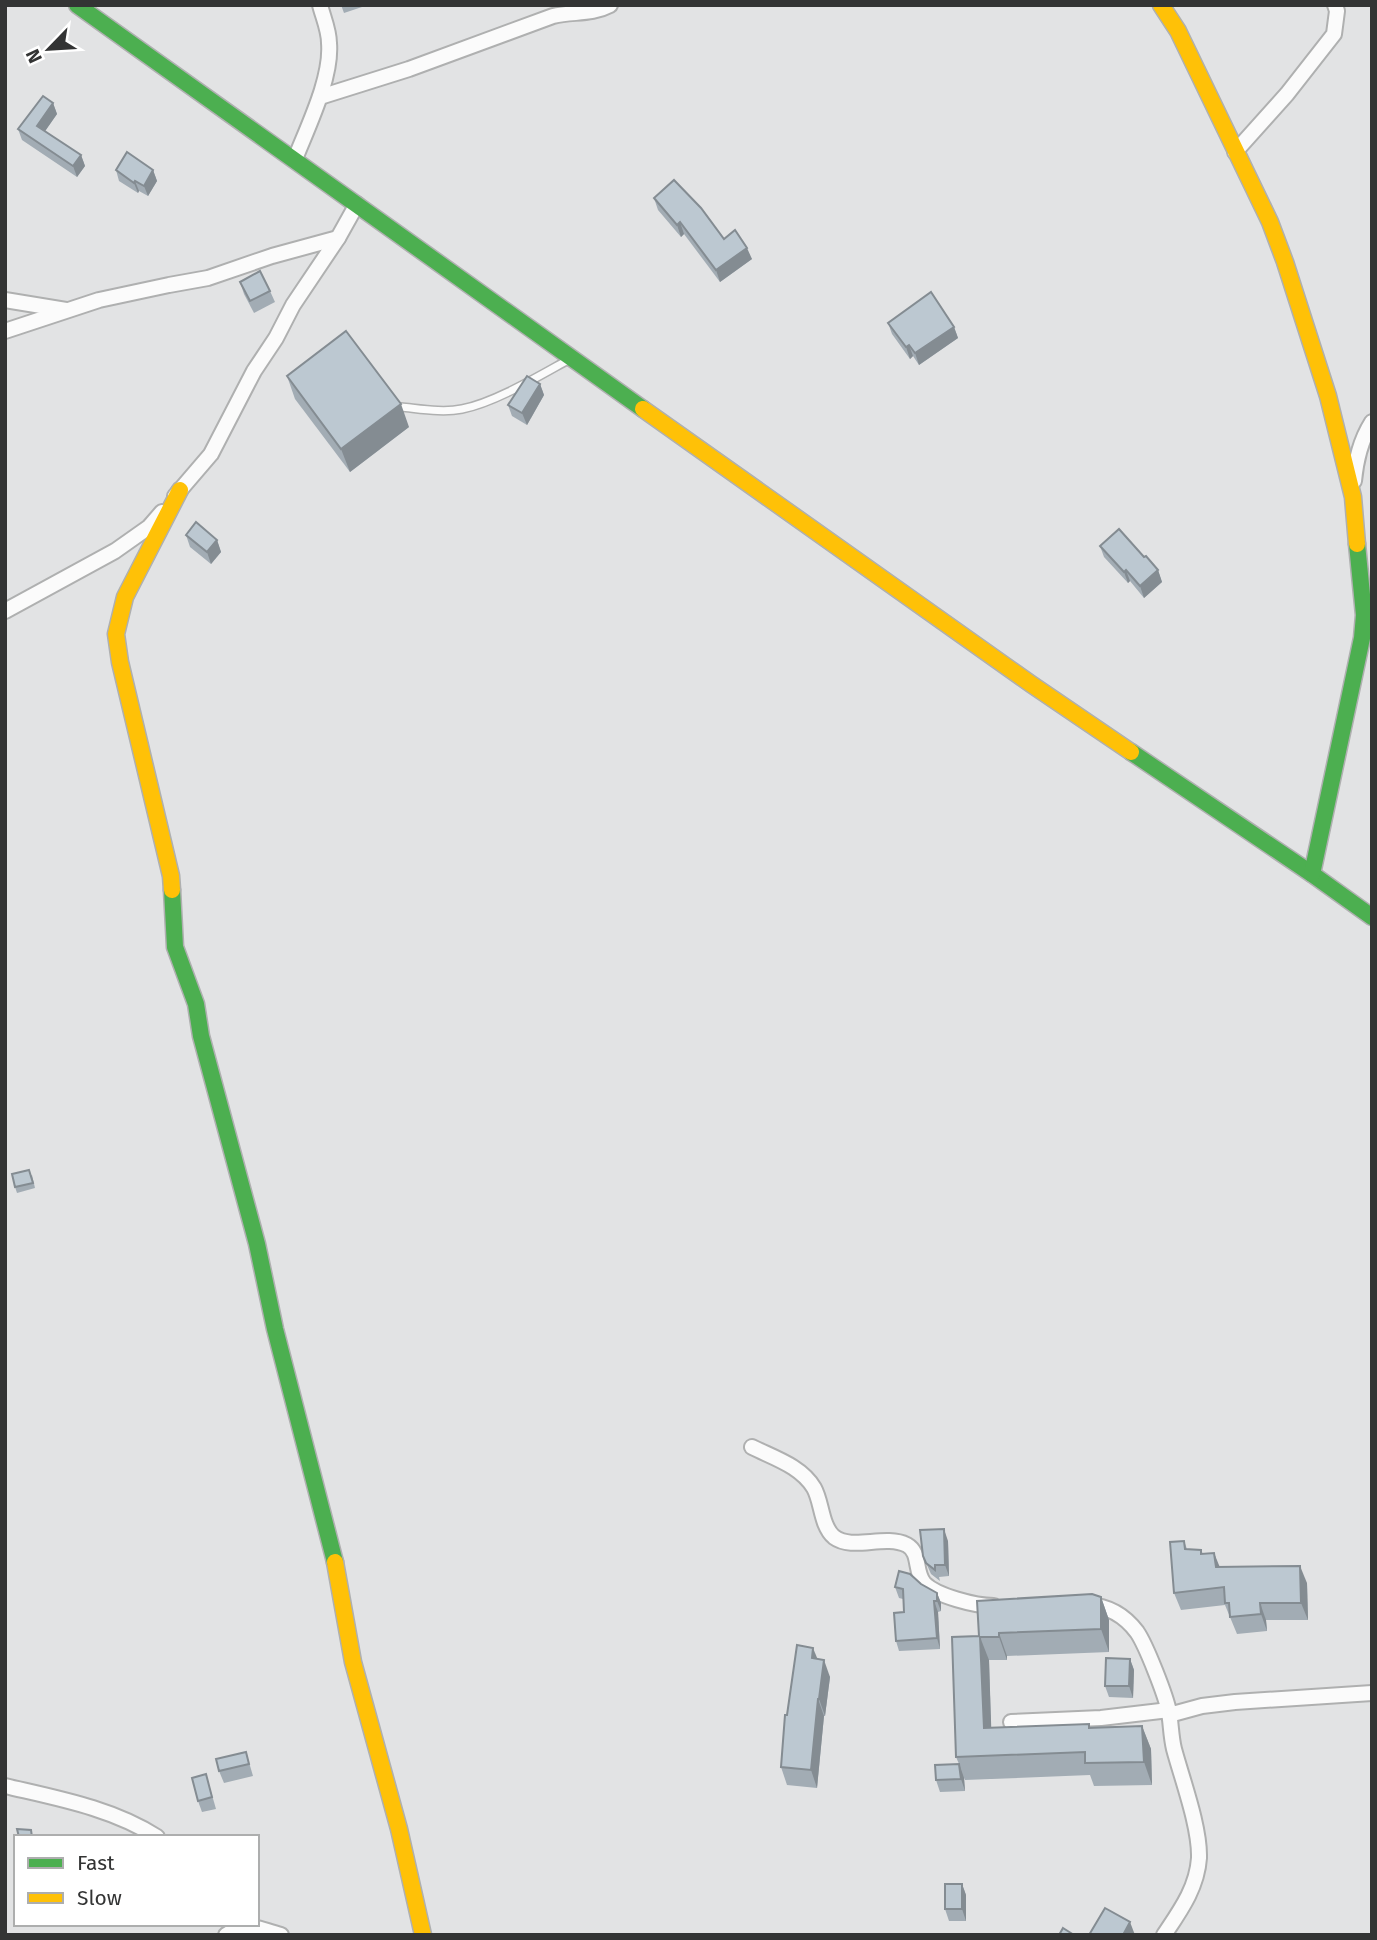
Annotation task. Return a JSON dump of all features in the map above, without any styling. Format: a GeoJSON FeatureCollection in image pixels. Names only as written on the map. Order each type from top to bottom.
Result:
{"type":"FeatureCollection","features":[{"type":"Feature","properties":{"kind":"street"},"geometry":{"type":"LineString","coordinates":[[76,5],[1031,684],[1312,874],[1372,918]]}},
{"type":"Feature","properties":{"kind":"street"},"geometry":{"type":"LineString","coordinates":[[295,159],[320,97],[330,54],[320,5]]}},
{"type":"Feature","properties":{"kind":"street"},"geometry":{"type":"LineString","coordinates":[[540,21],[543,5]]}},
{"type":"Feature","properties":{"kind":"street"},"geometry":{"type":"LineString","coordinates":[[320,97],[540,21],[570,12],[595,12],[610,5]]}},
{"type":"Feature","properties":{"kind":"street"},"geometry":{"type":"LineString","coordinates":[[1161,5],[1178,31],[1270,222],[1328,396],[1353,497],[1364,615],[1362,638],[1312,874]]}},
{"type":"Feature","properties":{"kind":"street"},"geometry":{"type":"LineString","coordinates":[[1235,152],[1287,94],[1334,34],[1337,11],[1335,5]]}},
{"type":"Feature","properties":{"kind":"street"},"geometry":{"type":"LineString","coordinates":[[5,611],[126,543],[149,527],[211,454],[254,371],[276,338],[293,305],[338,239],[357,204]]}},
{"type":"Feature","properties":{"kind":"street"},"geometry":{"type":"LineString","coordinates":[[5,331],[99,300],[208,278],[272,256],[338,239]]}},
{"type":"Feature","properties":{"kind":"street"},"geometry":{"type":"LineString","coordinates":[[5,300],[69,310]]}},
{"type":"Feature","properties":{"kind":"street"},"geometry":{"type":"LineString","coordinates":[[1353,497],[1356,459],[1372,422]]}},
{"type":"Feature","properties":{"kind":"street"},"geometry":{"type":"LineString","coordinates":[[180,490],[125,597],[116,634],[120,662],[171,876],[175,947],[195,1003],[201,1036],[257,1244],[275,1329],[338,1573],[353,1662],[399,1829],[423,1935]]}},
{"type":"Feature","properties":{"kind":"street"},"geometry":{"type":"LineString","coordinates":[[752,1447],[784,1462],[806,1478],[814,1488],[830,1532],[836,1538],[849,1543],[872,1540],[904,1544],[915,1552],[919,1574],[929,1586],[970,1604],[1012,1607]]}},
{"type":"Feature","properties":{"kind":"street"},"geometry":{"type":"LineString","coordinates":[[1080,1605],[1093,1605],[1116,1611],[1129,1622],[1139,1635],[1169,1712],[1173,1745],[1197,1834],[1199,1857],[1196,1878],[1187,1901],[1164,1935]]}},
{"type":"Feature","properties":{"kind":"street"},"geometry":{"type":"LineString","coordinates":[[1012,1722],[1101,1718],[1169,1712],[1235,1702],[1372,1693]]}},
{"type":"Feature","properties":{"kind":"street"},"geometry":{"type":"LineString","coordinates":[[5,1786],[119,1817],[153,1835]]}},
{"type":"Feature","properties":{"kind":"street"},"geometry":{"type":"LineString","coordinates":[[226,1935],[242,1926]]}},
{"type":"Feature","properties":{"kind":"street"},"geometry":{"type":"LineString","coordinates":[[250,1926],[281,1935]]}},
{"type":"Feature","properties":{"kind":"lane"},"geometry":{"type":"LineString","coordinates":[[401,407],[451,411],[464,409],[499,396],[570,358]]}},
{"type":"Feature","properties":{"kind":"building"},"geometry":{"type":"Polygon","coordinates":[[[43,96],[53,103],[37,126],[81,155],[73,166],[18,129],[43,96]]]}},
{"type":"Feature","properties":{"kind":"building"},"geometry":{"type":"Polygon","coordinates":[[[127,152],[153,170],[144,186],[135,181],[134,183],[116,170],[127,152]]]}},
{"type":"Feature","properties":{"kind":"building"},"geometry":{"type":"Polygon","coordinates":[[[674,180],[701,208],[724,239],[735,230],[747,248],[716,270],[680,222],[677,225],[654,198],[674,180]]]}},
{"type":"Feature","properties":{"kind":"building"},"geometry":{"type":"Polygon","coordinates":[[[260,271],[270,291],[250,301],[240,282],[260,271]]]}},
{"type":"Feature","properties":{"kind":"building"},"geometry":{"type":"Polygon","coordinates":[[[931,292],[954,327],[915,353],[909,345],[906,347],[888,323],[931,292]]]}},
{"type":"Feature","properties":{"kind":"building"},"geometry":{"type":"Polygon","coordinates":[[[346,331],[401,404],[341,449],[287,376],[346,331]]]}},
{"type":"Feature","properties":{"kind":"building"},"geometry":{"type":"Polygon","coordinates":[[[527,376],[540,384],[522,413],[508,405],[527,376]]]}},
{"type":"Feature","properties":{"kind":"building"},"geometry":{"type":"Polygon","coordinates":[[[196,522],[217,540],[207,552],[186,535],[196,522]]]}},
{"type":"Feature","properties":{"kind":"building"},"geometry":{"type":"Polygon","coordinates":[[[1119,529],[1158,570],[1140,586],[1100,546],[1119,529]]]}},
{"type":"Feature","properties":{"kind":"building"},"geometry":{"type":"Polygon","coordinates":[[[29,1170],[33,1183],[15,1187],[12,1174],[29,1170]]]}},
{"type":"Feature","properties":{"kind":"building"},"geometry":{"type":"Polygon","coordinates":[[[944,1529],[945,1565],[935,1565],[935,1570],[926,1563],[923,1556],[920,1530],[944,1529]]]}},
{"type":"Feature","properties":{"kind":"building"},"geometry":{"type":"Polygon","coordinates":[[[1184,1541],[1185,1549],[1201,1550],[1201,1554],[1214,1553],[1216,1567],[1300,1566],[1301,1603],[1260,1603],[1261,1614],[1230,1617],[1229,1603],[1225,1603],[1224,1587],[1174,1593],[1170,1542],[1184,1541]]]}},
{"type":"Feature","properties":{"kind":"building"},"geometry":{"type":"Polygon","coordinates":[[[899,1571],[910,1574],[937,1593],[937,1601],[934,1601],[937,1638],[896,1641],[894,1613],[904,1612],[903,1589],[895,1587],[899,1571]]]}},
{"type":"Feature","properties":{"kind":"building"},"geometry":{"type":"Polygon","coordinates":[[[1092,1594],[1101,1597],[1101,1629],[999,1633],[999,1637],[980,1637],[984,1728],[1089,1724],[1089,1728],[1142,1726],[1144,1762],[1085,1763],[1085,1752],[956,1757],[952,1637],[979,1636],[977,1601],[1092,1594]]]}},
{"type":"Feature","properties":{"kind":"building"},"geometry":{"type":"Polygon","coordinates":[[[797,1645],[813,1648],[812,1658],[824,1660],[811,1770],[781,1767],[785,1715],[797,1645]]]}},
{"type":"Feature","properties":{"kind":"building"},"geometry":{"type":"Polygon","coordinates":[[[1106,1658],[1130,1659],[1129,1686],[1105,1686],[1106,1658]]]}},
{"type":"Feature","properties":{"kind":"building"},"geometry":{"type":"Polygon","coordinates":[[[246,1752],[249,1764],[219,1771],[216,1759],[246,1752]]]}},
{"type":"Feature","properties":{"kind":"building"},"geometry":{"type":"Polygon","coordinates":[[[959,1764],[961,1779],[936,1780],[935,1765],[959,1764]]]}},
{"type":"Feature","properties":{"kind":"building"},"geometry":{"type":"Polygon","coordinates":[[[206,1774],[212,1797],[198,1801],[192,1778],[206,1774]]]}},
{"type":"Feature","properties":{"kind":"building"},"geometry":{"type":"Polygon","coordinates":[[[17,1829],[31,1830],[32,1835],[18,1835],[17,1829]]]}},
{"type":"Feature","properties":{"kind":"building"},"geometry":{"type":"Polygon","coordinates":[[[945,1884],[962,1884],[962,1909],[945,1909],[945,1884]]]}},
{"type":"Feature","properties":{"kind":"building"},"geometry":{"type":"Polygon","coordinates":[[[1105,1908],[1130,1922],[1123,1935],[1089,1935],[1105,1908]]]}},
{"type":"Feature","properties":{"kind":"building"},"geometry":{"type":"Polygon","coordinates":[[[1063,1928],[1074,1935],[1059,1935],[1063,1928]]]}},
{"type":"Feature","properties":{"kind":"traffic: fast"},"geometry":{"type":"LineString","coordinates":[[77,5],[643,409]]}},
{"type":"Feature","properties":{"kind":"traffic: fast"},"geometry":{"type":"LineString","coordinates":[[1312,874],[1362,638],[1364,615],[1357,544]]}},
{"type":"Feature","properties":{"kind":"traffic: fast"},"geometry":{"type":"LineString","coordinates":[[1131,752],[1372,917]]}},
{"type":"Feature","properties":{"kind":"traffic: fast"},"geometry":{"type":"LineString","coordinates":[[172,890],[175,947],[196,1004],[201,1036],[257,1244],[275,1329],[335,1562]]}},
{"type":"Feature","properties":{"kind":"traffic: slow"},"geometry":{"type":"LineString","coordinates":[[1161,5],[1178,31],[1270,222],[1285,262],[1328,396],[1353,497],[1357,544]]}},
{"type":"Feature","properties":{"kind":"traffic: slow"},"geometry":{"type":"LineString","coordinates":[[643,409],[1131,752]]}},
{"type":"Feature","properties":{"kind":"traffic: slow"},"geometry":{"type":"LineString","coordinates":[[172,890],[116,634],[125,597],[180,490]]}},
{"type":"Feature","properties":{"kind":"traffic: slow"},"geometry":{"type":"LineString","coordinates":[[335,1562],[353,1662],[399,1829],[423,1935]]}}]}
